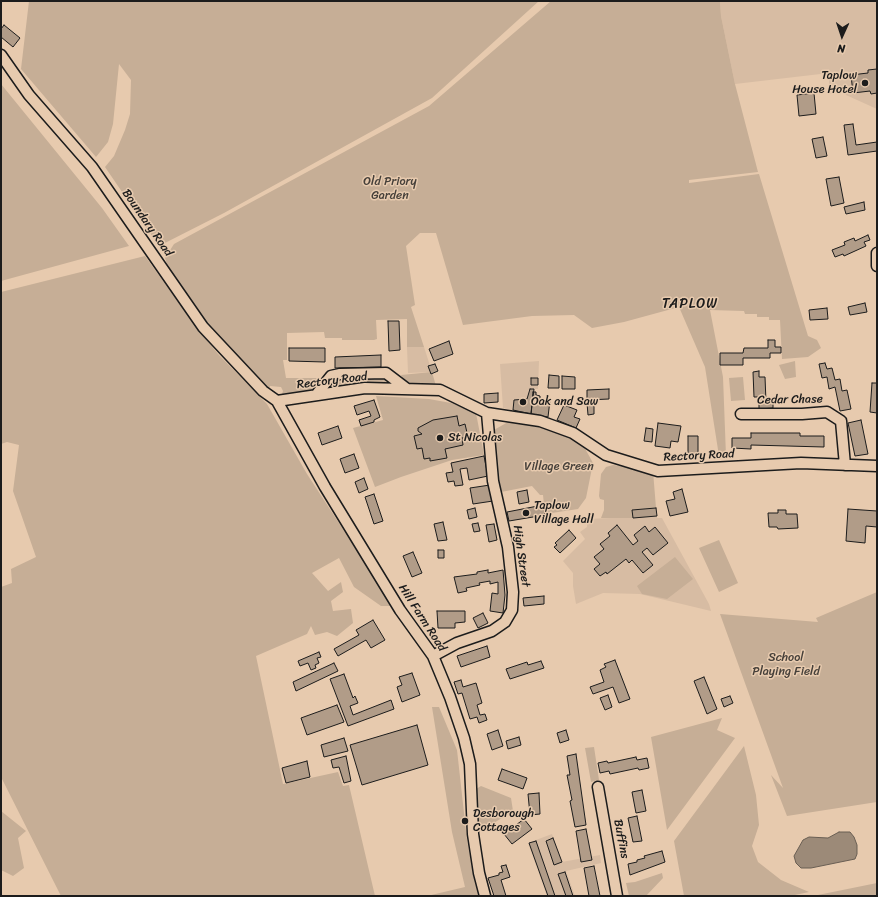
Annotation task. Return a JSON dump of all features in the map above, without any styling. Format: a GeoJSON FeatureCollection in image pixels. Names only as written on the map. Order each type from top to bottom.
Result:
{"type":"FeatureCollection","features":[{"type":"Feature","properties":{"kind":"street","name":"Boundary Road"},"geometry":{"type":"LineString","coordinates":[[1,55],[30,95],[92,167],[203,327],[263,391],[277,401]]}},
{"type":"Feature","properties":{"kind":"street"},"geometry":{"type":"LineString","coordinates":[[877,253],[877,266]]}},
{"type":"Feature","properties":{"kind":"street"},"geometry":{"type":"LineString","coordinates":[[316,395],[331,376],[340,374],[386,372],[407,389]]}},
{"type":"Feature","properties":{"kind":"street","name":"Rectory Road"},"geometry":{"type":"LineString","coordinates":[[277,401],[365,388],[440,390],[487,413],[540,421],[573,434],[606,455],[658,471],[801,463],[877,466]]}},
{"type":"Feature","properties":{"kind":"street","name":"Hill Farm Road"},"geometry":{"type":"LineString","coordinates":[[277,401],[326,488],[400,610],[433,656],[457,717],[470,764],[474,834],[479,874],[485,896]]}},
{"type":"Feature","properties":{"kind":"street","name":"Cedar Chase"},"geometry":{"type":"LineString","coordinates":[[741,414],[802,414],[827,412],[841,422],[845,465]]}},
{"type":"Feature","properties":{"kind":"street","name":"High Street"},"geometry":{"type":"LineString","coordinates":[[433,656],[458,643],[492,631],[505,622],[512,610],[513,592],[508,547],[493,481],[487,413]]}},
{"type":"Feature","properties":{"kind":"street","name":"Buffins"},"geometry":{"type":"LineString","coordinates":[[598,787],[617,896]]}},
{"type":"Feature","properties":{"kind":"shaded area"},"geometry":{"type":"Polygon","coordinates":[[[720,1],[877,1],[877,109],[846,95],[844,92],[829,94],[829,73],[735,84],[721,16],[720,1]]]}},
{"type":"Feature","properties":{"kind":"shaded area"},"geometry":{"type":"Polygon","coordinates":[[[407,347],[424,347],[432,372],[408,373],[407,347]]]}},
{"type":"Feature","properties":{"kind":"shaded area"},"geometry":{"type":"Polygon","coordinates":[[[539,361],[538,389],[534,389],[531,414],[503,408],[500,364],[539,361]]]}},
{"type":"Feature","properties":{"kind":"shaded area"},"geometry":{"type":"Polygon","coordinates":[[[657,516],[657,518],[662,518],[709,604],[711,611],[640,594],[603,593],[576,604],[573,586],[573,573],[563,561],[585,539],[580,532],[587,527],[587,519],[657,516]]]}},
{"type":"Feature","properties":{"kind":"shaded area"},"geometry":{"type":"Polygon","coordinates":[[[839,832],[850,832],[854,837],[857,845],[857,854],[855,859],[811,868],[801,868],[796,863],[794,856],[803,840],[809,837],[828,838],[839,832]]]}},
{"type":"Feature","properties":{"kind":"shaded area"},"geometry":{"type":"Polygon","coordinates":[[[552,834],[562,862],[600,855],[601,863],[566,871],[575,896],[547,896],[528,843],[552,834]]]}},
{"type":"Feature","properties":{"kind":"green space"},"geometry":{"type":"Polygon","coordinates":[[[29,1],[539,1],[432,98],[224,213],[159,246],[105,167],[114,156],[130,114],[131,80],[119,64],[113,124],[108,142],[96,157],[21,69],[29,1]]]}},
{"type":"Feature","properties":{"kind":"green space","name":"Old Priory Garden"},"geometry":{"type":"Polygon","coordinates":[[[551,1],[720,1],[721,16],[735,84],[758,172],[689,180],[689,183],[759,174],[808,336],[817,340],[821,348],[808,357],[782,359],[780,320],[769,320],[769,317],[757,317],[757,314],[745,314],[744,311],[710,310],[723,377],[726,456],[719,456],[705,367],[679,307],[624,322],[592,328],[574,315],[532,316],[463,325],[436,233],[420,233],[406,246],[415,305],[411,307],[424,347],[407,347],[407,319],[376,320],[377,339],[374,340],[342,340],[342,338],[325,338],[324,332],[287,333],[287,360],[283,360],[286,378],[319,378],[317,390],[304,400],[281,397],[283,391],[281,387],[270,386],[268,392],[243,362],[195,314],[180,295],[168,267],[165,258],[174,244],[429,106],[551,1]]]}},
{"type":"Feature","properties":{"kind":"green space"},"geometry":{"type":"Polygon","coordinates":[[[1,84],[102,208],[129,246],[1,281],[1,84]]]}},
{"type":"Feature","properties":{"kind":"green space"},"geometry":{"type":"Polygon","coordinates":[[[145,256],[197,328],[218,354],[267,404],[307,474],[393,606],[381,606],[354,587],[339,558],[312,573],[328,591],[341,582],[343,592],[331,601],[333,611],[351,609],[353,623],[337,636],[327,632],[315,635],[311,626],[307,634],[256,656],[283,784],[338,772],[343,786],[349,785],[375,896],[61,896],[1,777],[1,587],[12,583],[11,569],[36,557],[13,491],[19,445],[7,442],[1,444],[1,292],[145,256]]]}},
{"type":"Feature","properties":{"kind":"green space"},"geometry":{"type":"Polygon","coordinates":[[[795,361],[796,377],[785,379],[779,365],[795,361]]]}},
{"type":"Feature","properties":{"kind":"green space"},"geometry":{"type":"Polygon","coordinates":[[[432,372],[436,386],[417,388],[404,380],[401,375],[432,372]]]}},
{"type":"Feature","properties":{"kind":"green space"},"geometry":{"type":"Polygon","coordinates":[[[743,377],[745,400],[731,401],[729,378],[743,377]]]}},
{"type":"Feature","properties":{"kind":"green space"},"geometry":{"type":"Polygon","coordinates":[[[381,378],[386,380],[385,386],[333,391],[331,382],[338,380],[381,378]]]}},
{"type":"Feature","properties":{"kind":"green space"},"geometry":{"type":"Polygon","coordinates":[[[376,396],[429,399],[451,403],[476,413],[484,455],[452,460],[375,487],[353,428],[383,420],[376,396]]]}},
{"type":"Feature","properties":{"kind":"green space","name":"Village Green"},"geometry":{"type":"Polygon","coordinates":[[[508,422],[536,425],[560,431],[582,443],[593,463],[586,498],[578,509],[545,514],[543,495],[540,495],[532,486],[501,492],[492,439],[494,430],[508,422]]]}},
{"type":"Feature","properties":{"kind":"green space","name":"Village Green"},"geometry":{"type":"Polygon","coordinates":[[[613,465],[653,471],[656,508],[633,510],[633,518],[601,518],[604,510],[604,500],[600,499],[599,496],[601,474],[606,467],[613,465]]]}},
{"type":"Feature","properties":{"kind":"green space"},"geometry":{"type":"Polygon","coordinates":[[[719,540],[738,583],[719,592],[699,548],[719,540]]]}},
{"type":"Feature","properties":{"kind":"green space"},"geometry":{"type":"Polygon","coordinates":[[[675,557],[693,579],[667,599],[642,594],[637,586],[675,557]]]}},
{"type":"Feature","properties":{"kind":"green space","name":"School Playing Field"},"geometry":{"type":"Polygon","coordinates":[[[877,592],[877,802],[787,816],[771,775],[783,788],[720,614],[818,622],[816,618],[877,592]]]}},
{"type":"Feature","properties":{"kind":"green space"},"geometry":{"type":"Polygon","coordinates":[[[432,707],[439,707],[457,750],[467,840],[475,884],[480,896],[427,896],[465,887],[452,832],[432,707]]]}},
{"type":"Feature","properties":{"kind":"green space"},"geometry":{"type":"Polygon","coordinates":[[[722,718],[717,730],[735,738],[667,830],[651,737],[722,718]]]}},
{"type":"Feature","properties":{"kind":"green space"},"geometry":{"type":"Polygon","coordinates":[[[744,746],[756,795],[759,825],[752,846],[758,862],[781,880],[809,892],[790,896],[684,896],[674,841],[744,746]]]}},
{"type":"Feature","properties":{"kind":"green space"},"geometry":{"type":"Polygon","coordinates":[[[594,747],[599,780],[591,782],[585,748],[594,747]]]}},
{"type":"Feature","properties":{"kind":"green space"},"geometry":{"type":"Polygon","coordinates":[[[481,786],[511,798],[513,811],[481,831],[477,828],[476,789],[481,786]]]}},
{"type":"Feature","properties":{"kind":"green space"},"geometry":{"type":"Polygon","coordinates":[[[1,811],[26,831],[18,838],[24,868],[13,876],[1,870],[1,811]]]}},
{"type":"Feature","properties":{"kind":"green space"},"geometry":{"type":"Polygon","coordinates":[[[662,873],[663,878],[646,896],[629,896],[626,883],[635,882],[662,873]]]}},
{"type":"Feature","properties":{"kind":"green space"},"geometry":{"type":"Polygon","coordinates":[[[877,883],[877,896],[813,896],[877,883]]]}},
{"type":"Feature","properties":{"kind":"building"},"geometry":{"type":"Polygon","coordinates":[[[4,25],[20,38],[13,47],[1,37],[1,29],[4,25]]]}},
{"type":"Feature","properties":{"kind":"building","name":"Taplow House Hotel"},"geometry":{"type":"Polygon","coordinates":[[[877,69],[877,93],[871,94],[870,91],[853,93],[851,75],[868,73],[868,70],[877,69]]]}},
{"type":"Feature","properties":{"kind":"building"},"geometry":{"type":"Polygon","coordinates":[[[814,93],[816,114],[799,116],[797,95],[814,93]]]}},
{"type":"Feature","properties":{"kind":"building"},"geometry":{"type":"Polygon","coordinates":[[[853,124],[856,145],[877,142],[877,151],[848,155],[844,125],[853,124]]]}},
{"type":"Feature","properties":{"kind":"building"},"geometry":{"type":"Polygon","coordinates":[[[823,137],[827,156],[816,158],[812,139],[823,137]]]}},
{"type":"Feature","properties":{"kind":"building"},"geometry":{"type":"Polygon","coordinates":[[[839,177],[844,203],[831,206],[826,179],[839,177]]]}},
{"type":"Feature","properties":{"kind":"building"},"geometry":{"type":"Polygon","coordinates":[[[864,202],[865,210],[846,214],[844,207],[864,202]]]}},
{"type":"Feature","properties":{"kind":"building"},"geometry":{"type":"Polygon","coordinates":[[[868,235],[870,240],[864,242],[866,246],[844,256],[843,254],[835,257],[832,250],[845,245],[844,242],[854,238],[855,241],[868,235]]]}},
{"type":"Feature","properties":{"kind":"building"},"geometry":{"type":"Polygon","coordinates":[[[865,303],[867,312],[850,315],[848,307],[865,303]]]}},
{"type":"Feature","properties":{"kind":"building"},"geometry":{"type":"Polygon","coordinates":[[[827,308],[828,319],[810,320],[809,310],[827,308]]]}},
{"type":"Feature","properties":{"kind":"building"},"geometry":{"type":"Polygon","coordinates":[[[388,321],[399,321],[400,350],[389,351],[388,321]]]}},
{"type":"Feature","properties":{"kind":"building"},"geometry":{"type":"Polygon","coordinates":[[[768,340],[775,340],[775,347],[781,347],[781,353],[770,353],[770,358],[743,358],[743,365],[720,365],[720,353],[743,353],[744,348],[768,348],[768,340]]]}},
{"type":"Feature","properties":{"kind":"building"},"geometry":{"type":"Polygon","coordinates":[[[449,341],[453,354],[434,361],[429,349],[449,341]]]}},
{"type":"Feature","properties":{"kind":"building"},"geometry":{"type":"Polygon","coordinates":[[[289,348],[325,348],[325,362],[289,361],[289,348]]]}},
{"type":"Feature","properties":{"kind":"building"},"geometry":{"type":"Polygon","coordinates":[[[381,355],[381,367],[335,368],[335,357],[381,355]]]}},
{"type":"Feature","properties":{"kind":"building"},"geometry":{"type":"Polygon","coordinates":[[[825,363],[827,369],[832,368],[835,380],[840,379],[842,391],[847,390],[851,409],[840,411],[835,387],[829,389],[827,377],[822,378],[819,364],[825,363]]]}},
{"type":"Feature","properties":{"kind":"building"},"geometry":{"type":"Polygon","coordinates":[[[435,364],[438,371],[431,374],[428,366],[435,364]]]}},
{"type":"Feature","properties":{"kind":"building"},"geometry":{"type":"Polygon","coordinates":[[[759,371],[759,377],[765,377],[766,402],[773,402],[773,408],[759,409],[759,397],[754,397],[753,372],[759,371]]]}},
{"type":"Feature","properties":{"kind":"building"},"geometry":{"type":"Polygon","coordinates":[[[549,375],[559,376],[559,388],[548,388],[549,375]]]}},
{"type":"Feature","properties":{"kind":"building"},"geometry":{"type":"Polygon","coordinates":[[[562,376],[575,377],[575,389],[562,389],[562,376]]]}},
{"type":"Feature","properties":{"kind":"building"},"geometry":{"type":"Polygon","coordinates":[[[531,378],[538,378],[538,385],[531,385],[531,378]]]}},
{"type":"Feature","properties":{"kind":"building"},"geometry":{"type":"Polygon","coordinates":[[[872,383],[877,383],[877,413],[870,412],[872,383]]]}},
{"type":"Feature","properties":{"kind":"building","name":"Oak and Saw"},"geometry":{"type":"Polygon","coordinates":[[[530,389],[534,389],[531,414],[513,410],[514,400],[527,399],[530,389]]]}},
{"type":"Feature","properties":{"kind":"building"},"geometry":{"type":"Polygon","coordinates":[[[609,389],[609,399],[587,400],[587,390],[609,389]]]}},
{"type":"Feature","properties":{"kind":"building"},"geometry":{"type":"Polygon","coordinates":[[[533,392],[536,392],[536,395],[540,396],[540,399],[550,400],[548,417],[531,414],[533,392]]]}},
{"type":"Feature","properties":{"kind":"building"},"geometry":{"type":"Polygon","coordinates":[[[498,393],[498,402],[484,403],[484,394],[498,393]]]}},
{"type":"Feature","properties":{"kind":"building"},"geometry":{"type":"Polygon","coordinates":[[[374,400],[380,417],[374,420],[374,422],[361,426],[359,420],[371,416],[369,411],[357,415],[354,406],[374,400]]]}},
{"type":"Feature","properties":{"kind":"building"},"geometry":{"type":"Polygon","coordinates":[[[594,402],[594,414],[588,415],[587,403],[594,402]]]}},
{"type":"Feature","properties":{"kind":"building"},"geometry":{"type":"Polygon","coordinates":[[[564,405],[577,410],[574,417],[580,419],[576,428],[557,420],[564,405]]]}},
{"type":"Feature","properties":{"kind":"building","name":"St Nicolas"},"geometry":{"type":"Polygon","coordinates":[[[457,416],[459,426],[465,424],[468,437],[462,438],[463,445],[445,449],[447,458],[430,461],[430,458],[424,459],[422,448],[417,449],[414,436],[422,434],[418,431],[418,428],[433,420],[457,416]]]}},
{"type":"Feature","properties":{"kind":"building"},"geometry":{"type":"Polygon","coordinates":[[[861,420],[868,454],[855,456],[848,423],[861,420]]]}},
{"type":"Feature","properties":{"kind":"building"},"geometry":{"type":"Polygon","coordinates":[[[658,423],[681,426],[678,442],[671,441],[670,448],[655,446],[658,423]]]}},
{"type":"Feature","properties":{"kind":"building"},"geometry":{"type":"Polygon","coordinates":[[[338,426],[342,438],[322,445],[318,433],[338,426]]]}},
{"type":"Feature","properties":{"kind":"building"},"geometry":{"type":"Polygon","coordinates":[[[646,428],[653,429],[652,442],[644,441],[646,428]]]}},
{"type":"Feature","properties":{"kind":"building"},"geometry":{"type":"Polygon","coordinates":[[[751,433],[800,433],[800,436],[824,436],[824,447],[751,445],[751,449],[732,448],[732,438],[751,438],[751,433]]]}},
{"type":"Feature","properties":{"kind":"building"},"geometry":{"type":"Polygon","coordinates":[[[688,436],[698,436],[698,456],[688,456],[688,436]]]}},
{"type":"Feature","properties":{"kind":"building"},"geometry":{"type":"Polygon","coordinates":[[[354,454],[359,468],[345,473],[340,459],[354,454]]]}},
{"type":"Feature","properties":{"kind":"building"},"geometry":{"type":"Polygon","coordinates":[[[484,456],[488,476],[469,480],[467,468],[460,469],[463,485],[455,486],[454,481],[448,482],[446,473],[453,472],[451,463],[484,456]]]}},
{"type":"Feature","properties":{"kind":"building"},"geometry":{"type":"Polygon","coordinates":[[[364,478],[368,489],[359,493],[355,482],[364,478]]]}},
{"type":"Feature","properties":{"kind":"building"},"geometry":{"type":"Polygon","coordinates":[[[490,485],[493,501],[473,504],[470,488],[490,485]]]}},
{"type":"Feature","properties":{"kind":"building"},"geometry":{"type":"Polygon","coordinates":[[[682,489],[688,512],[670,516],[666,501],[675,499],[673,492],[682,489]]]}},
{"type":"Feature","properties":{"kind":"building"},"geometry":{"type":"Polygon","coordinates":[[[527,490],[529,502],[519,504],[517,492],[527,490]]]}},
{"type":"Feature","properties":{"kind":"building"},"geometry":{"type":"Polygon","coordinates":[[[374,494],[383,521],[374,524],[365,497],[374,494]]]}},
{"type":"Feature","properties":{"kind":"building","name":"Taplow Village Hall"},"geometry":{"type":"Polygon","coordinates":[[[543,505],[545,515],[509,521],[507,512],[543,505]]]}},
{"type":"Feature","properties":{"kind":"building"},"geometry":{"type":"Polygon","coordinates":[[[475,508],[477,517],[469,519],[467,510],[475,508]]]}},
{"type":"Feature","properties":{"kind":"building"},"geometry":{"type":"Polygon","coordinates":[[[656,508],[657,516],[633,518],[632,510],[656,508]]]}},
{"type":"Feature","properties":{"kind":"building"},"geometry":{"type":"Polygon","coordinates":[[[848,509],[877,511],[877,527],[866,526],[865,543],[846,541],[848,509]]]}},
{"type":"Feature","properties":{"kind":"building"},"geometry":{"type":"Polygon","coordinates":[[[778,510],[786,510],[786,514],[797,514],[798,528],[778,529],[777,527],[769,527],[768,513],[778,513],[778,510]]]}},
{"type":"Feature","properties":{"kind":"building"},"geometry":{"type":"Polygon","coordinates":[[[443,522],[447,540],[438,541],[434,524],[443,522]]]}},
{"type":"Feature","properties":{"kind":"building"},"geometry":{"type":"Polygon","coordinates":[[[478,523],[480,531],[474,532],[472,524],[478,523]]]}},
{"type":"Feature","properties":{"kind":"building"},"geometry":{"type":"Polygon","coordinates":[[[494,524],[497,540],[489,542],[486,525],[494,524]]]}},
{"type":"Feature","properties":{"kind":"building"},"geometry":{"type":"Polygon","coordinates":[[[617,525],[633,545],[638,541],[634,535],[645,526],[649,532],[655,527],[668,543],[653,555],[647,548],[642,552],[653,565],[643,573],[632,560],[629,563],[626,559],[607,574],[606,572],[600,576],[594,569],[600,564],[594,557],[604,549],[600,544],[610,536],[608,533],[617,525]]]}},
{"type":"Feature","properties":{"kind":"building"},"geometry":{"type":"Polygon","coordinates":[[[569,530],[576,538],[560,553],[554,547],[557,545],[555,543],[569,530]]]}},
{"type":"Feature","properties":{"kind":"building"},"geometry":{"type":"Polygon","coordinates":[[[438,550],[444,550],[444,558],[438,558],[438,550]]]}},
{"type":"Feature","properties":{"kind":"building"},"geometry":{"type":"Polygon","coordinates":[[[413,552],[422,573],[412,577],[403,556],[413,552]]]}},
{"type":"Feature","properties":{"kind":"building"},"geometry":{"type":"Polygon","coordinates":[[[488,570],[488,573],[503,570],[505,595],[503,613],[490,611],[492,593],[498,594],[498,582],[490,584],[490,581],[479,583],[480,585],[466,588],[467,591],[458,593],[454,577],[477,574],[477,572],[488,570]]]}},
{"type":"Feature","properties":{"kind":"building"},"geometry":{"type":"Polygon","coordinates":[[[544,596],[544,604],[524,606],[523,598],[544,596]]]}},
{"type":"Feature","properties":{"kind":"building"},"geometry":{"type":"Polygon","coordinates":[[[437,611],[465,611],[465,622],[455,623],[455,628],[438,628],[437,611]]]}},
{"type":"Feature","properties":{"kind":"building"},"geometry":{"type":"Polygon","coordinates":[[[483,613],[488,623],[478,628],[473,618],[483,613]]]}},
{"type":"Feature","properties":{"kind":"building"},"geometry":{"type":"Polygon","coordinates":[[[373,620],[385,640],[371,648],[366,640],[338,656],[334,649],[359,635],[356,630],[373,620]]]}},
{"type":"Feature","properties":{"kind":"building"},"geometry":{"type":"Polygon","coordinates":[[[487,646],[490,657],[461,667],[457,656],[487,646]]]}},
{"type":"Feature","properties":{"kind":"building"},"geometry":{"type":"Polygon","coordinates":[[[319,652],[321,657],[317,658],[319,663],[315,665],[316,668],[311,670],[308,663],[300,666],[298,661],[319,652]]]}},
{"type":"Feature","properties":{"kind":"building"},"geometry":{"type":"Polygon","coordinates":[[[615,660],[630,699],[619,703],[613,687],[593,694],[590,687],[604,682],[600,670],[606,667],[604,664],[615,660]]]}},
{"type":"Feature","properties":{"kind":"building"},"geometry":{"type":"Polygon","coordinates":[[[541,661],[544,668],[510,679],[506,669],[527,662],[528,665],[541,661]]]}},
{"type":"Feature","properties":{"kind":"building"},"geometry":{"type":"Polygon","coordinates":[[[334,663],[338,671],[296,691],[293,682],[334,663]]]}},
{"type":"Feature","properties":{"kind":"building"},"geometry":{"type":"Polygon","coordinates":[[[412,673],[420,695],[402,702],[397,687],[402,685],[399,677],[412,673]]]}},
{"type":"Feature","properties":{"kind":"building"},"geometry":{"type":"Polygon","coordinates":[[[344,674],[353,698],[355,696],[358,703],[350,706],[353,715],[391,700],[394,709],[348,726],[330,679],[344,674]]]}},
{"type":"Feature","properties":{"kind":"building"},"geometry":{"type":"Polygon","coordinates":[[[704,677],[717,709],[707,714],[694,681],[704,677]]]}},
{"type":"Feature","properties":{"kind":"building"},"geometry":{"type":"Polygon","coordinates":[[[461,680],[463,687],[476,683],[482,703],[477,705],[480,715],[485,714],[487,720],[479,723],[477,717],[470,719],[462,693],[458,694],[454,682],[461,680]]]}},
{"type":"Feature","properties":{"kind":"building"},"geometry":{"type":"Polygon","coordinates":[[[608,695],[612,707],[605,710],[600,698],[608,695]]]}},
{"type":"Feature","properties":{"kind":"building"},"geometry":{"type":"Polygon","coordinates":[[[730,696],[733,703],[724,707],[721,699],[730,696]]]}},
{"type":"Feature","properties":{"kind":"building"},"geometry":{"type":"Polygon","coordinates":[[[337,705],[344,722],[307,735],[301,718],[337,705]]]}},
{"type":"Feature","properties":{"kind":"building"},"geometry":{"type":"Polygon","coordinates":[[[417,725],[428,765],[362,785],[350,745],[417,725]]]}},
{"type":"Feature","properties":{"kind":"building"},"geometry":{"type":"Polygon","coordinates":[[[498,730],[503,746],[492,750],[487,734],[498,730]]]}},
{"type":"Feature","properties":{"kind":"building"},"geometry":{"type":"Polygon","coordinates":[[[566,730],[569,740],[560,743],[557,733],[566,730]]]}},
{"type":"Feature","properties":{"kind":"building"},"geometry":{"type":"Polygon","coordinates":[[[519,737],[521,745],[508,749],[506,741],[519,737]]]}},
{"type":"Feature","properties":{"kind":"building"},"geometry":{"type":"Polygon","coordinates":[[[344,738],[348,751],[324,757],[321,745],[344,738]]]}},
{"type":"Feature","properties":{"kind":"building"},"geometry":{"type":"Polygon","coordinates":[[[576,754],[586,825],[575,827],[567,775],[570,775],[567,756],[576,754]]]}},
{"type":"Feature","properties":{"kind":"building"},"geometry":{"type":"Polygon","coordinates":[[[346,756],[351,781],[344,783],[339,767],[333,768],[331,760],[346,756]]]}},
{"type":"Feature","properties":{"kind":"building"},"geometry":{"type":"Polygon","coordinates":[[[636,757],[637,760],[647,758],[649,768],[639,770],[638,768],[610,774],[609,771],[600,773],[598,763],[607,761],[608,763],[636,757]]]}},
{"type":"Feature","properties":{"kind":"building"},"geometry":{"type":"Polygon","coordinates":[[[307,761],[310,777],[286,783],[282,768],[307,761]]]}},
{"type":"Feature","properties":{"kind":"building"},"geometry":{"type":"Polygon","coordinates":[[[502,769],[527,778],[523,789],[498,780],[502,769]]]}},
{"type":"Feature","properties":{"kind":"building"},"geometry":{"type":"Polygon","coordinates":[[[642,790],[646,811],[636,813],[632,792],[642,790]]]}},
{"type":"Feature","properties":{"kind":"building"},"geometry":{"type":"Polygon","coordinates":[[[539,793],[540,814],[530,815],[528,794],[539,793]]]}},
{"type":"Feature","properties":{"kind":"building"},"geometry":{"type":"Polygon","coordinates":[[[637,816],[642,841],[633,842],[628,818],[637,816]]]}},
{"type":"Feature","properties":{"kind":"building"},"geometry":{"type":"Polygon","coordinates":[[[524,819],[532,829],[512,844],[504,834],[524,819]]]}},
{"type":"Feature","properties":{"kind":"building"},"geometry":{"type":"Polygon","coordinates":[[[586,829],[592,860],[581,862],[576,831],[586,829]]]}},
{"type":"Feature","properties":{"kind":"building"},"geometry":{"type":"Polygon","coordinates":[[[553,838],[562,862],[554,865],[546,841],[553,838]]]}},
{"type":"Feature","properties":{"kind":"building"},"geometry":{"type":"Polygon","coordinates":[[[536,841],[555,896],[548,896],[529,843],[536,841]]]}},
{"type":"Feature","properties":{"kind":"building"},"geometry":{"type":"Polygon","coordinates":[[[662,851],[665,862],[630,875],[628,864],[645,858],[644,856],[662,851]]]}},
{"type":"Feature","properties":{"kind":"building"},"geometry":{"type":"Polygon","coordinates":[[[506,865],[510,877],[501,880],[506,896],[494,896],[488,878],[499,875],[499,873],[503,872],[501,866],[506,865]]]}},
{"type":"Feature","properties":{"kind":"building"},"geometry":{"type":"Polygon","coordinates":[[[594,866],[600,896],[589,896],[584,868],[594,866]]]}},
{"type":"Feature","properties":{"kind":"building"},"geometry":{"type":"Polygon","coordinates":[[[565,872],[573,896],[566,896],[558,874],[565,872]]]}},
{"type":"Feature","properties":{"kind":"place","name":"Taplow House Hotel"},"geometry":{"type":"Point","coordinates":[865,83]}},
{"type":"Feature","properties":{"kind":"place","name":"Oak and Saw"},"geometry":{"type":"Point","coordinates":[523,402]}},
{"type":"Feature","properties":{"kind":"place","name":"St Nicolas"},"geometry":{"type":"Point","coordinates":[440,438]}},
{"type":"Feature","properties":{"kind":"place","name":"Taplow Village Hall"},"geometry":{"type":"Point","coordinates":[526,513]}},
{"type":"Feature","properties":{"kind":"place","name":"Desborough Cottages"},"geometry":{"type":"Point","coordinates":[465,821]}},
{"type":"Feature","properties":{"kind":"district","name":"TAPLOW"},"geometry":{"type":"Point","coordinates":[690,304]}}]}
